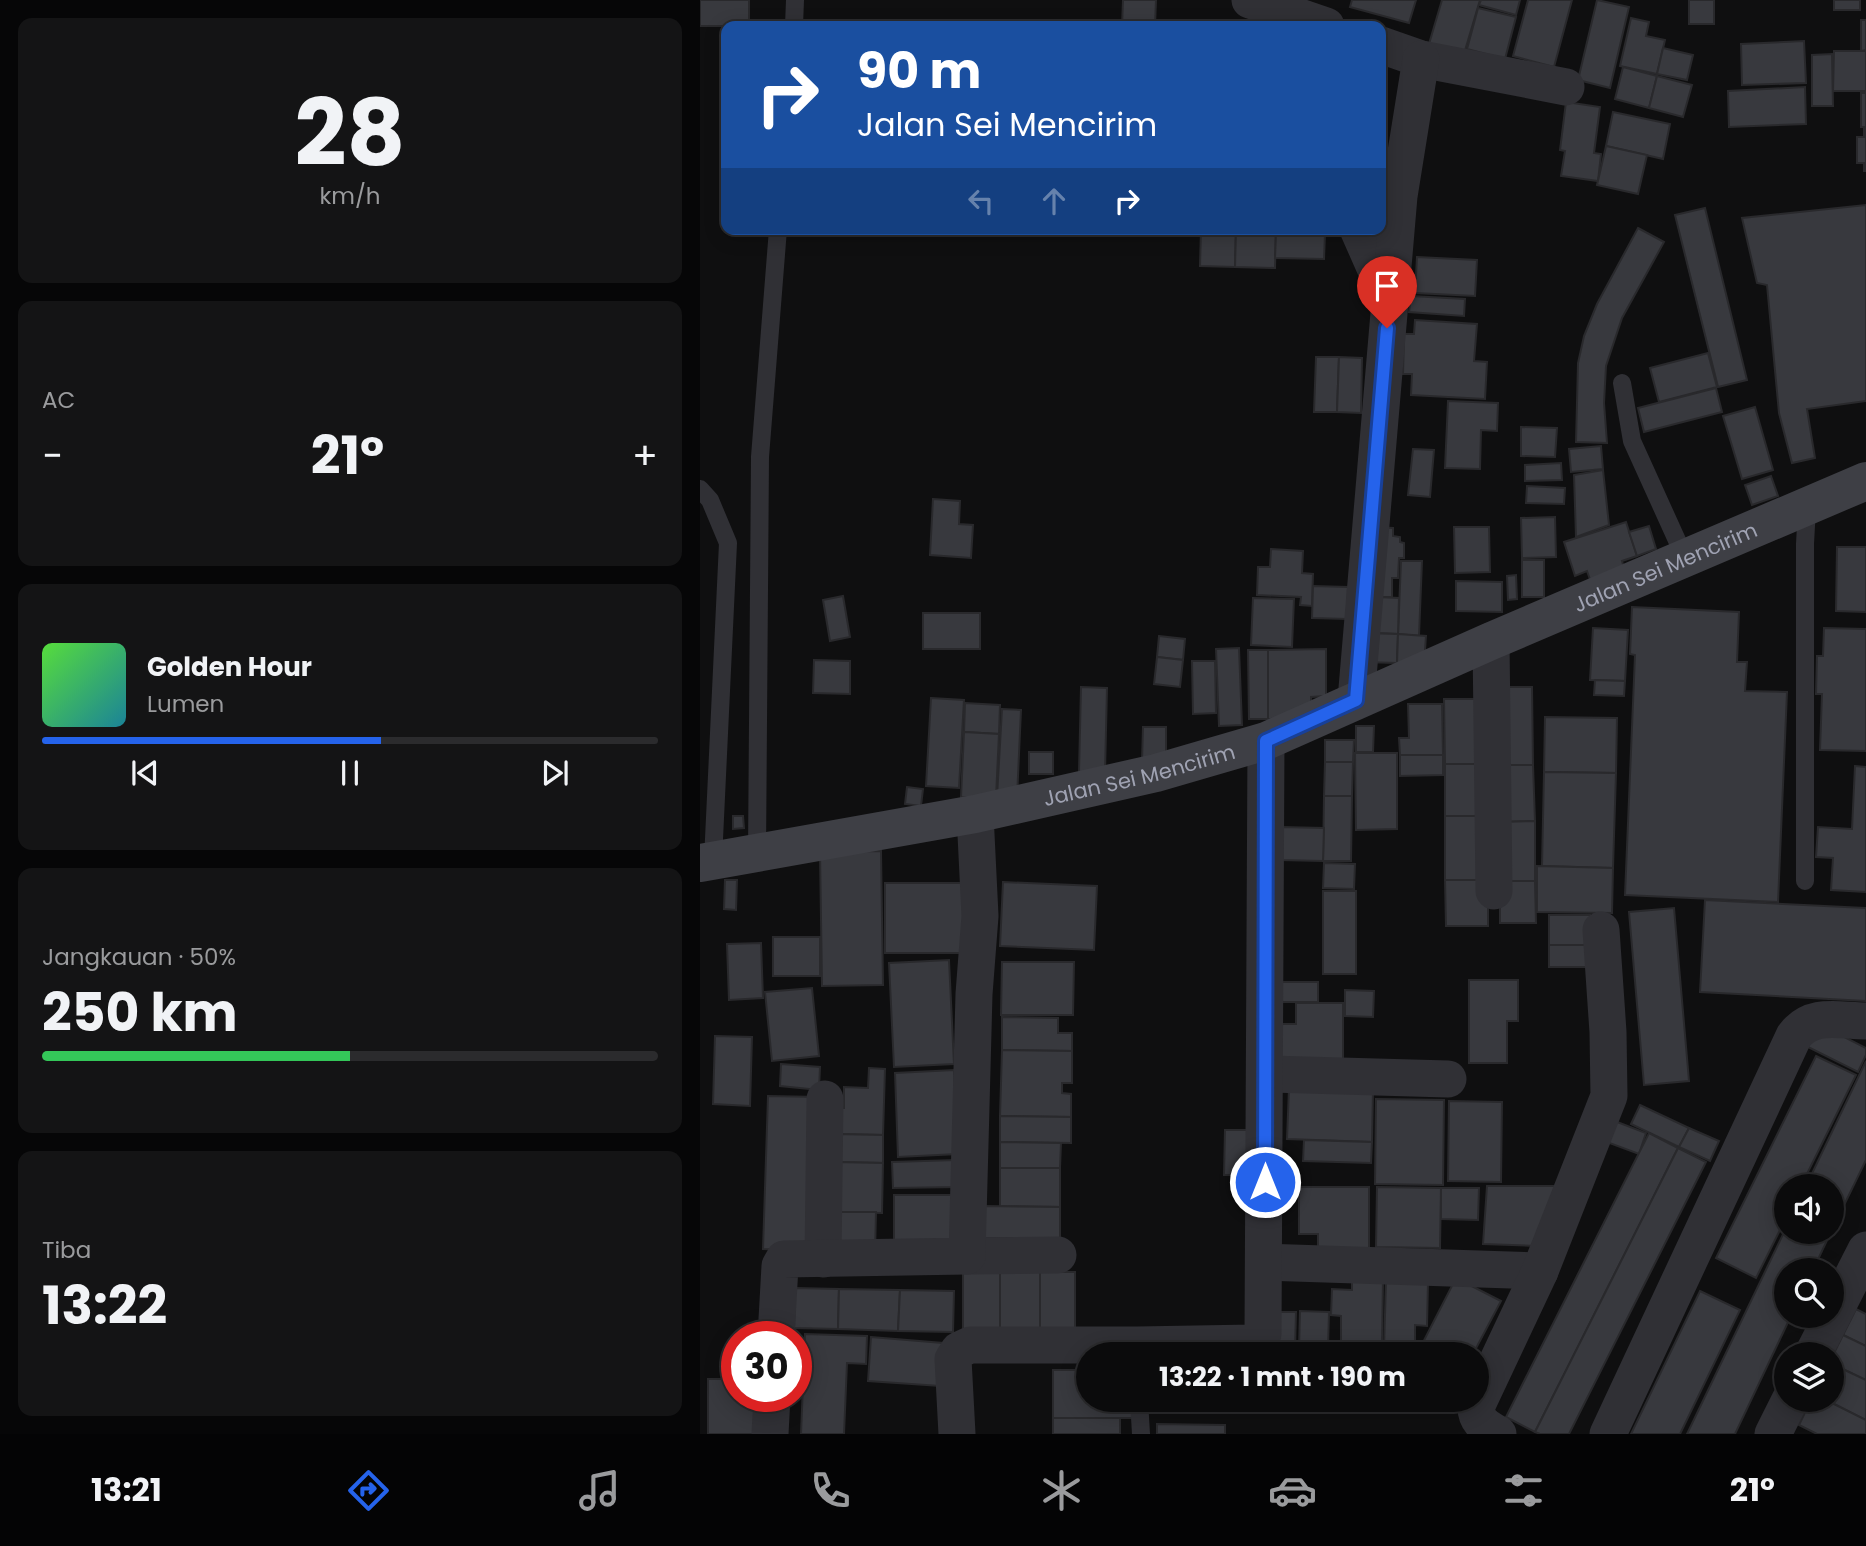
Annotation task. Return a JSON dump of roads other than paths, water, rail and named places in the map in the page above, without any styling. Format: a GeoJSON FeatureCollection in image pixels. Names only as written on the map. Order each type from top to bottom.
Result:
{"type":"FeatureCollection","features":[{"type":"Feature","properties":{"kind":"street"},"geometry":{"type":"LineString","coordinates":[[1250,0],[1311,21]]}},
{"type":"Feature","properties":{"kind":"street"},"geometry":{"type":"LineString","coordinates":[[1386,47],[1421,59],[1566,87]]}},
{"type":"Feature","properties":{"kind":"street"},"geometry":{"type":"LineString","coordinates":[[1356,700],[1399,196],[1421,59]]}},
{"type":"Feature","properties":{"kind":"street"},"geometry":{"type":"LineString","coordinates":[[1361,235],[1390,302]]}},
{"type":"Feature","properties":{"kind":"street","name":"Jalan Sei Mencirim"},"geometry":{"type":"LineString","coordinates":[[706,862],[975,814],[1156,773],[1266,741],[1490,641],[1866,481]]}},
{"type":"Feature","properties":{"kind":"street"},"geometry":{"type":"LineString","coordinates":[[1490,641],[1494,891]]}},
{"type":"Feature","properties":{"kind":"street"},"geometry":{"type":"LineString","coordinates":[[1256,1342],[1264,1334],[1266,741]]}},
{"type":"Feature","properties":{"kind":"street"},"geometry":{"type":"LineString","coordinates":[[967,1256],[974,994],[980,916],[975,814]]}},
{"type":"Feature","properties":{"kind":"street"},"geometry":{"type":"LineString","coordinates":[[1499,1434],[1484,1426],[1476,1408],[1540,1271],[1609,1096],[1601,930]]}},
{"type":"Feature","properties":{"kind":"street"},"geometry":{"type":"LineString","coordinates":[[1608,1434],[1794,1036],[1802,1025],[1814,1020],[1866,1021]]}},
{"type":"Feature","properties":{"kind":"street"},"geometry":{"type":"LineString","coordinates":[[1266,1074],[1448,1079]]}},
{"type":"Feature","properties":{"kind":"street"},"geometry":{"type":"LineString","coordinates":[[823,1259],[825,1099]]}},
{"type":"Feature","properties":{"kind":"street"},"geometry":{"type":"LineString","coordinates":[[1819,1342],[1866,1250]]}},
{"type":"Feature","properties":{"kind":"street"},"geometry":{"type":"LineString","coordinates":[[777,1321],[780,1266],[784,1259],[789,1257],[823,1259],[1058,1255]]}},
{"type":"Feature","properties":{"kind":"street"},"geometry":{"type":"LineString","coordinates":[[1265,1262],[1540,1271]]}},
{"type":"Feature","properties":{"kind":"street"},"geometry":{"type":"LineString","coordinates":[[957,1434],[953,1359],[959,1350],[970,1345],[1076,1348]]}},
{"type":"Feature","properties":{"kind":"street"},"geometry":{"type":"LineString","coordinates":[[770,1434],[771,1412]]}},
{"type":"Feature","properties":{"kind":"street"},"geometry":{"type":"LineString","coordinates":[[1773,1434],[1784,1412]]}},
{"type":"Feature","properties":{"kind":"lane"},"geometry":{"type":"LineString","coordinates":[[794,21],[796,0]]}},
{"type":"Feature","properties":{"kind":"lane"},"geometry":{"type":"LineString","coordinates":[[757,854],[760,457],[778,235]]}},
{"type":"Feature","properties":{"kind":"lane"},"geometry":{"type":"LineString","coordinates":[[1622,383],[1632,441],[1685,558]]}},
{"type":"Feature","properties":{"kind":"lane"},"geometry":{"type":"LineString","coordinates":[[700,489],[710,500],[728,542],[706,862]]}},
{"type":"Feature","properties":{"kind":"lane"},"geometry":{"type":"LineString","coordinates":[[1805,881],[1807,507]]}},
{"type":"Feature","properties":{"kind":"lane"},"geometry":{"type":"LineString","coordinates":[[1140,1412],[1141,1434]]}}]}
